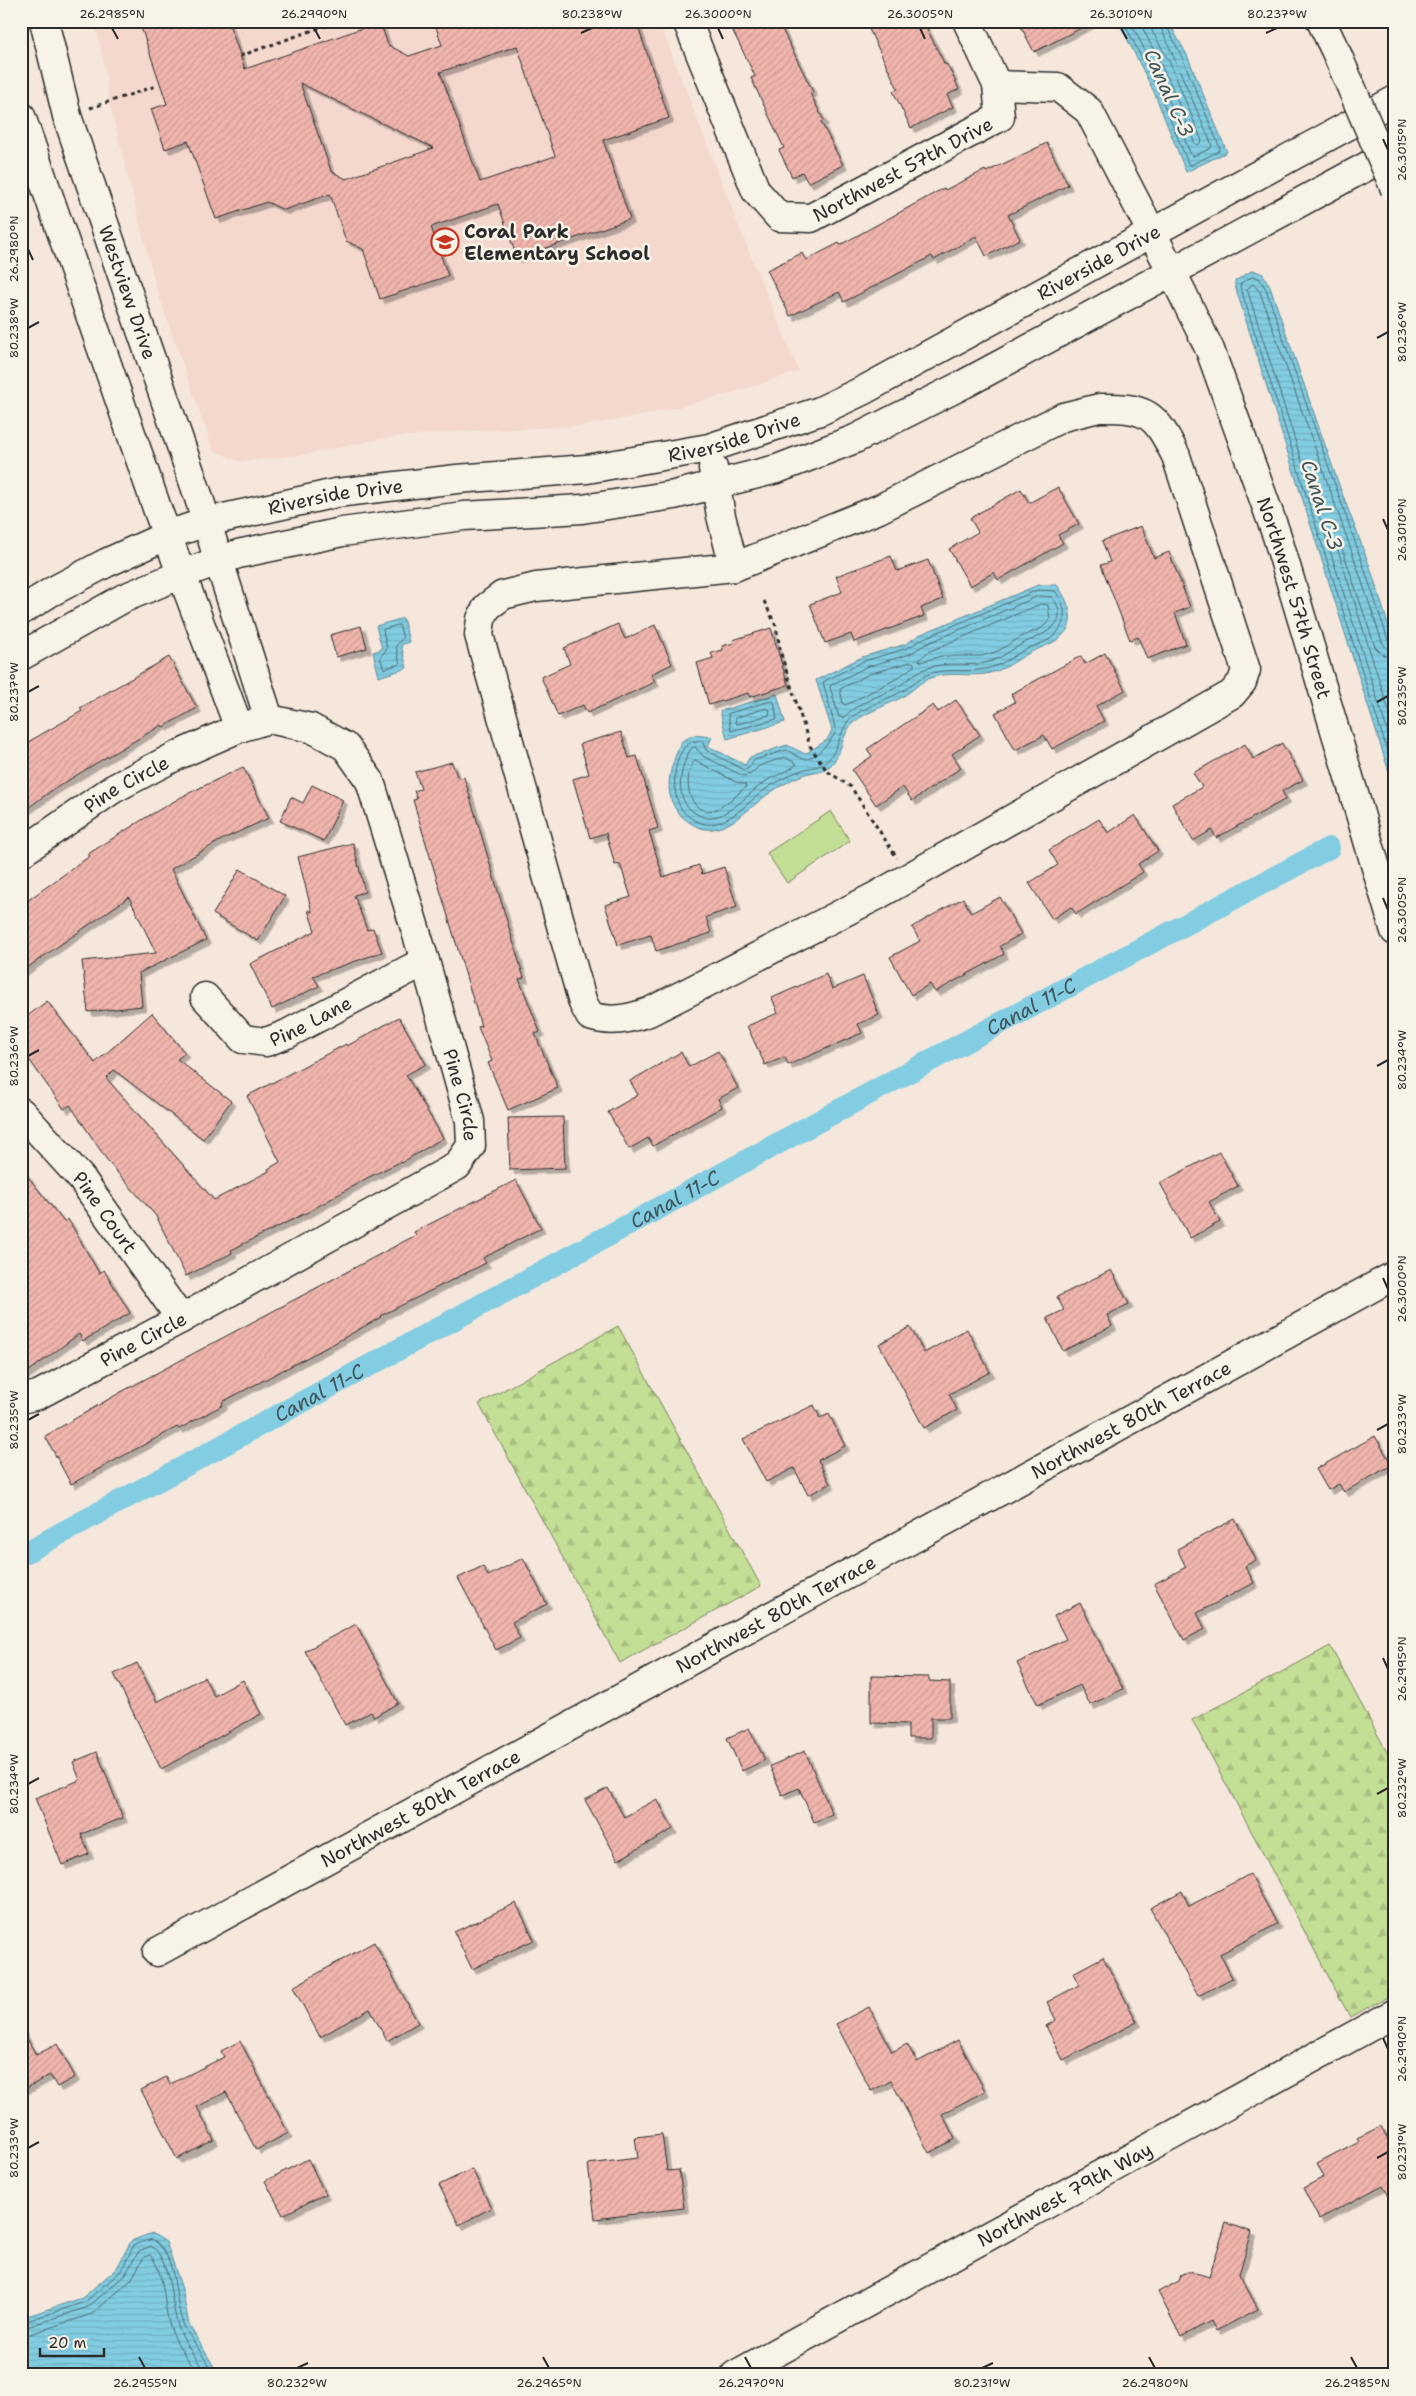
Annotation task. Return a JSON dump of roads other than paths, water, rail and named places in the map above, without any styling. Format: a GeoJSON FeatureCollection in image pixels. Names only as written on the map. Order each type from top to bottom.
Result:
{"type":"FeatureCollection","features":[{"type":"Feature","properties":{"kind":"main road","name":"Westview Drive"},"geometry":{"type":"LineString","coordinates":[[44,21],[67,116],[218,560]]}},
{"type":"Feature","properties":{"kind":"main road","name":"Northwest 57th Drive"},"geometry":{"type":"LineString","coordinates":[[687,21],[756,191],[779,217],[811,218],[1000,117],[997,85],[967,21]]}},
{"type":"Feature","properties":{"kind":"main road"},"geometry":{"type":"LineString","coordinates":[[1321,21],[1395,189]]}},
{"type":"Feature","properties":{"kind":"main road"},"geometry":{"type":"LineString","coordinates":[[997,85],[1058,87],[1089,111],[1172,272]]}},
{"type":"Feature","properties":{"kind":"main road","name":"Riverside Drive"},"geometry":{"type":"LineString","coordinates":[[21,611],[50,592],[98,567],[168,535],[206,522],[336,493],[457,479],[587,468],[709,448],[820,411],[864,390],[1153,234],[1395,100]]}},
{"type":"Feature","properties":{"kind":"main road"},"geometry":{"type":"LineString","coordinates":[[21,116],[168,535],[239,728]]}},
{"type":"Feature","properties":{"kind":"main road","name":"Riverside Drive"},"geometry":{"type":"LineString","coordinates":[[21,656],[124,598],[218,560],[342,532],[464,516],[582,509],[674,495],[777,469],[863,435],[964,384],[1395,151]]}},
{"type":"Feature","properties":{"kind":"main road","name":"Northwest 57th Street"},"geometry":{"type":"LineString","coordinates":[[1172,272],[1210,350],[1277,536],[1395,931]]}},
{"type":"Feature","properties":{"kind":"main road"},"geometry":{"type":"LineString","coordinates":[[1099,408],[1125,408],[1148,414],[1163,429],[1176,456],[1246,670],[1242,682],[1232,694],[909,878],[649,1012],[626,1020],[604,1020],[590,1016],[583,1003],[478,635],[481,619],[487,607],[503,595],[536,587],[734,567],[879,509],[1063,417],[1099,408]]}},
{"type":"Feature","properties":{"kind":"main road"},"geometry":{"type":"LineString","coordinates":[[709,448],[717,484],[721,516],[734,567]]}},
{"type":"Feature","properties":{"kind":"main road"},"geometry":{"type":"LineString","coordinates":[[218,560],[269,719]]}},
{"type":"Feature","properties":{"kind":"main road","name":"Pine Circle"},"geometry":{"type":"LineString","coordinates":[[21,853],[114,789],[176,756],[239,728],[269,719],[311,728],[346,747],[370,781],[425,961],[470,1121],[471,1146],[457,1166],[181,1319],[38,1395],[21,1399]]}},
{"type":"Feature","properties":{"kind":"main road","name":"Pine Lane"},"geometry":{"type":"LineString","coordinates":[[205,997],[243,1039],[266,1042],[287,1034],[425,961]]}},
{"type":"Feature","properties":{"kind":"main road","name":"Pine Court"},"geometry":{"type":"LineString","coordinates":[[21,1112],[81,1178],[181,1319]]}},
{"type":"Feature","properties":{"kind":"main road","name":"Northwest 80th Terrace"},"geometry":{"type":"LineString","coordinates":[[157,1952],[1395,1275]]}},
{"type":"Feature","properties":{"kind":"main road","name":"Northwest 79th Way"},"geometry":{"type":"LineString","coordinates":[[735,2375],[1395,2014]]}},
{"type":"Feature","properties":{"kind":"water","name":"Canal C-3"},"geometry":{"type":"Polygon","coordinates":[[[1118,21],[1168,21],[1187,55],[1227,152],[1186,172],[1154,92],[1118,21]]]}},
{"type":"Feature","properties":{"kind":"water","name":"Canal C-3"},"geometry":{"type":"Polygon","coordinates":[[[1253,270],[1263,274],[1270,287],[1339,485],[1370,567],[1395,646],[1395,791],[1235,286],[1235,281],[1253,270]]]}},
{"type":"Feature","properties":{"kind":"water"},"geometry":{"type":"Polygon","coordinates":[[[1038,585],[1057,585],[1070,613],[1067,630],[1054,642],[991,673],[940,675],[920,683],[904,696],[854,722],[847,731],[838,755],[828,768],[800,776],[786,783],[726,825],[715,829],[704,829],[685,819],[674,807],[669,792],[669,784],[673,762],[682,741],[694,735],[712,737],[708,746],[745,765],[750,757],[787,745],[805,754],[827,740],[832,730],[816,680],[862,657],[906,644],[919,635],[1038,585]]]}},
{"type":"Feature","properties":{"kind":"water"},"geometry":{"type":"Polygon","coordinates":[[[403,618],[409,642],[401,645],[407,668],[379,677],[373,652],[382,649],[376,626],[403,618]]]}},
{"type":"Feature","properties":{"kind":"water"},"geometry":{"type":"Polygon","coordinates":[[[777,694],[785,722],[727,739],[720,711],[777,694]]]}},
{"type":"Feature","properties":{"kind":"water"},"geometry":{"type":"Polygon","coordinates":[[[152,2233],[166,2242],[182,2289],[189,2325],[219,2375],[21,2375],[21,2318],[82,2298],[117,2268],[131,2241],[152,2233]]]}},
{"type":"Feature","properties":{"kind":"waterway","name":"Canal 11-C"},"geometry":{"type":"LineString","coordinates":[[21,1555],[935,1058],[1329,848]]}},
{"type":"Feature","properties":{"kind":"place","name":"Coral Park Elementary School"},"geometry":{"type":"Point","coordinates":[445,242]}}]}
